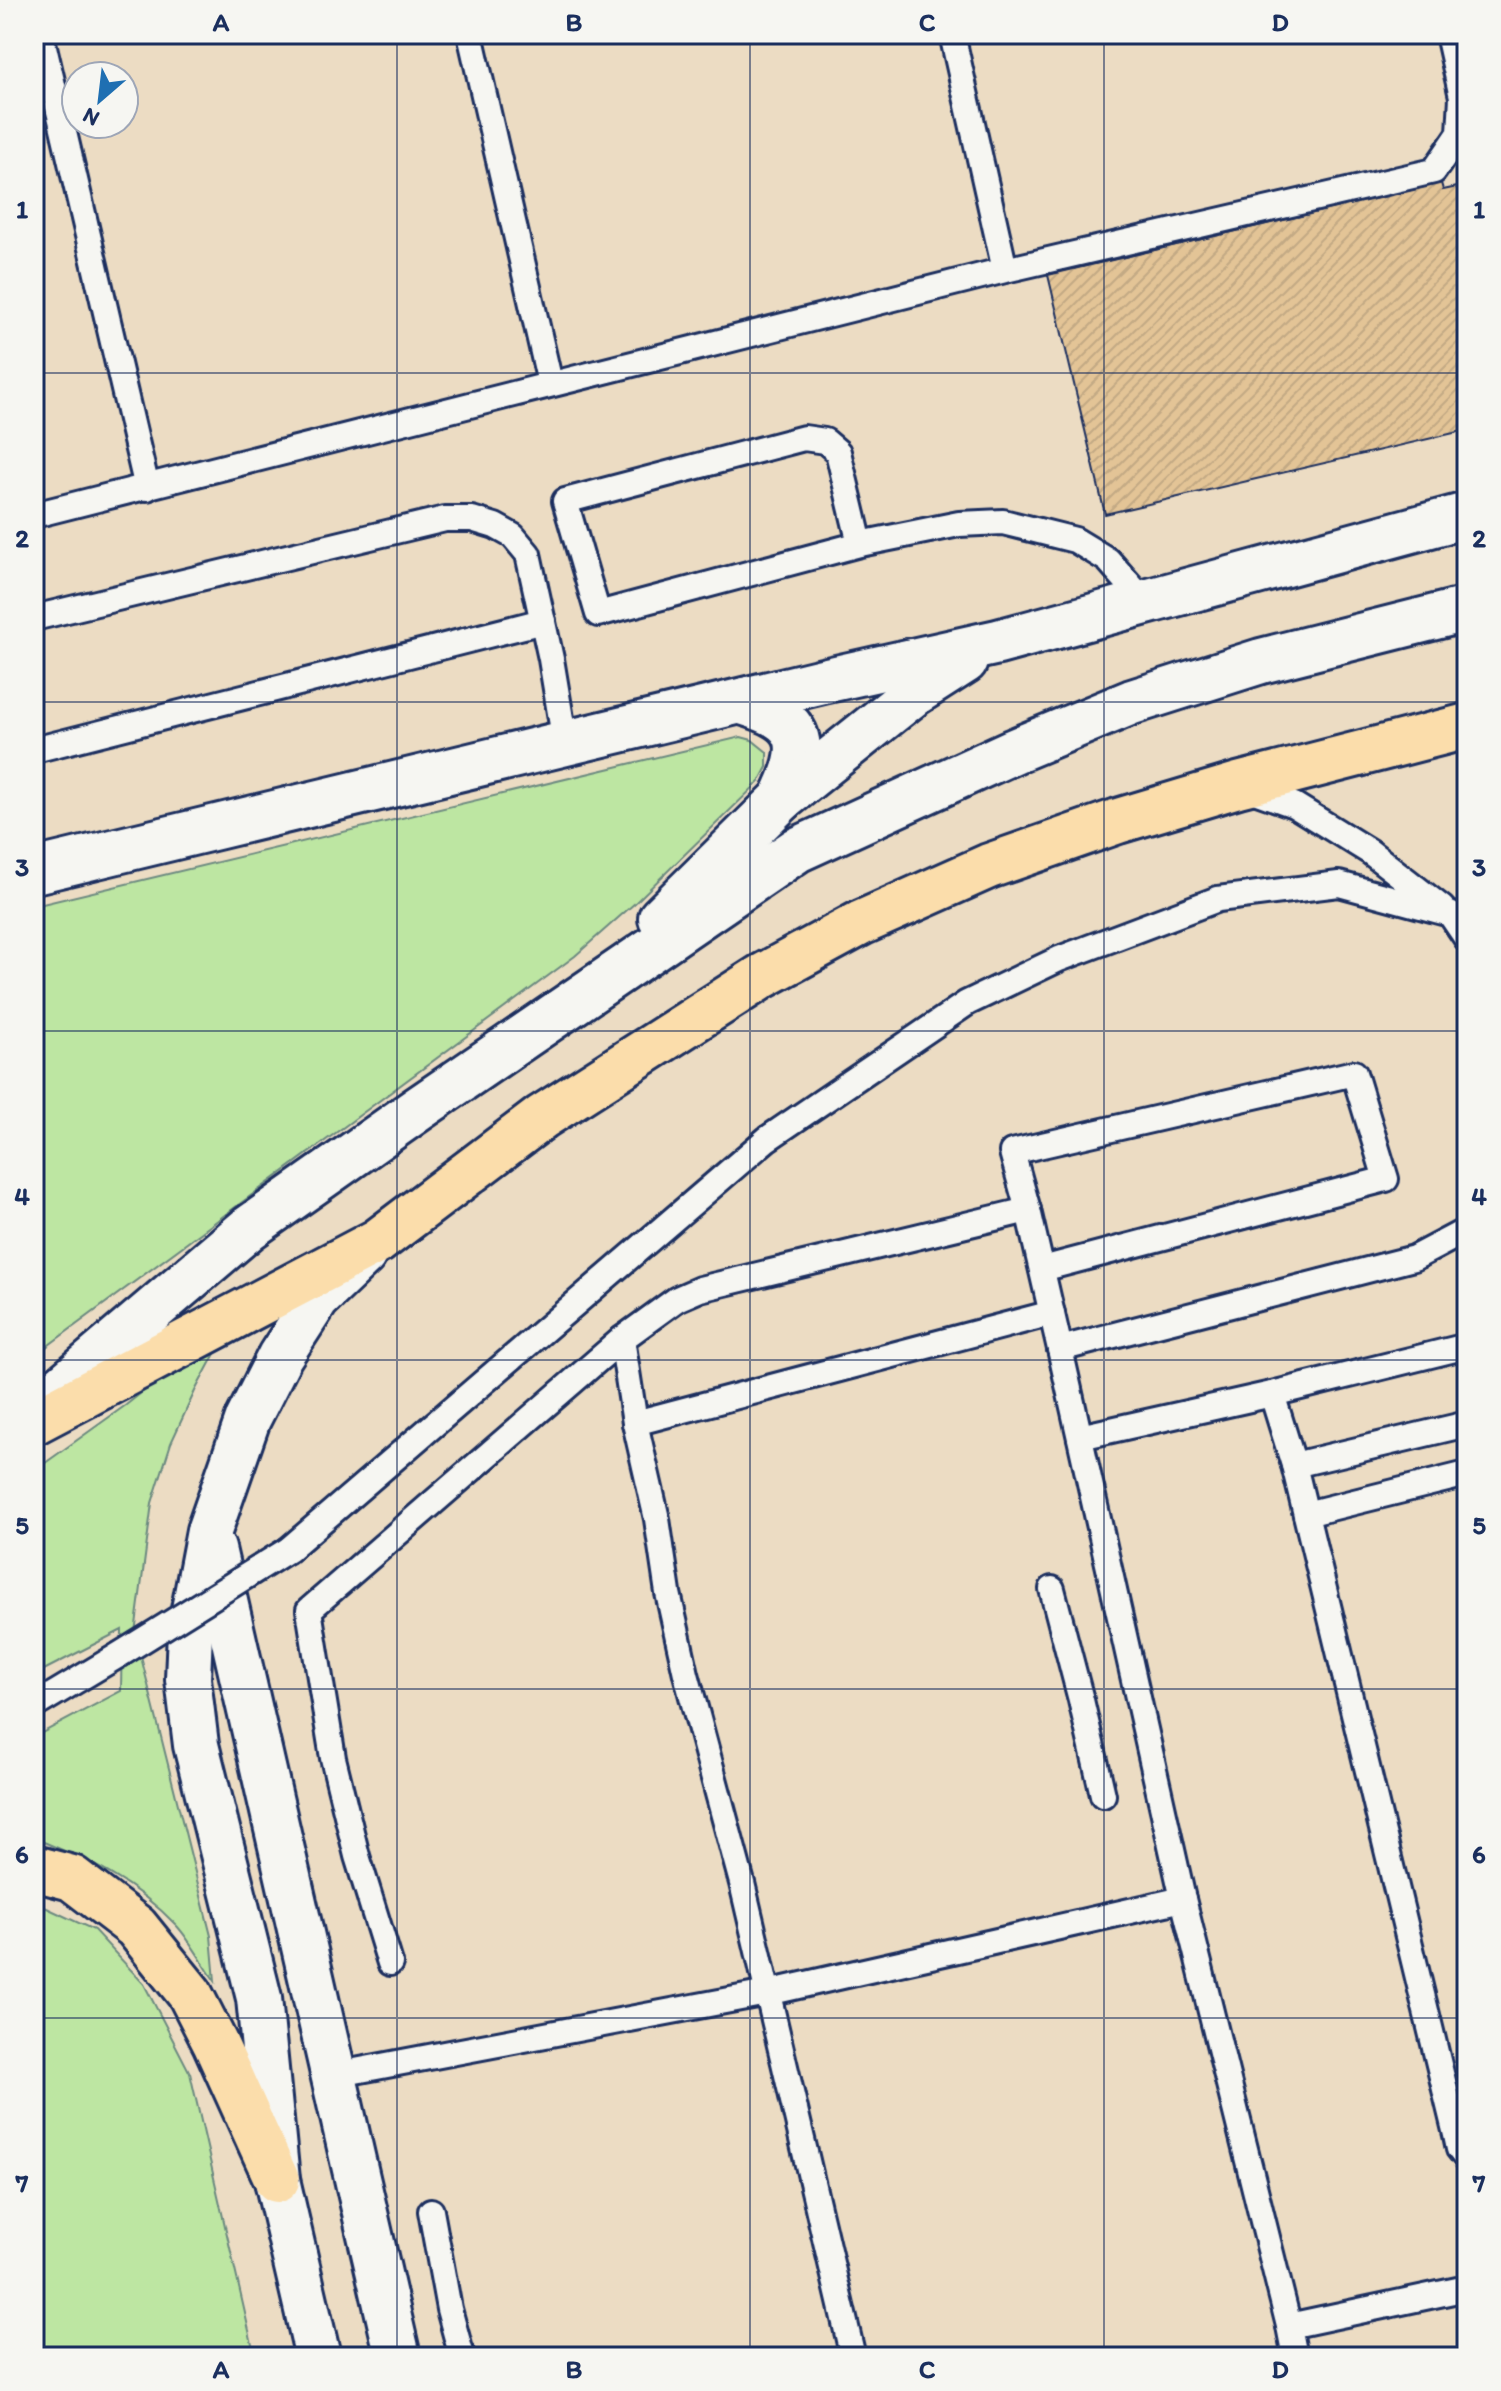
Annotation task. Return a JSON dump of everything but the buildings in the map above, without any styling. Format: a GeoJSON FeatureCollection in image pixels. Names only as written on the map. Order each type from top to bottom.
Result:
{"type":"FeatureCollection","features":[{"type":"Feature","properties":{"kind":"highway"},"geometry":{"type":"LineString","coordinates":[[34,1422],[378,1241],[555,1109],[761,977],[861,923],[989,866],[1118,821],[1238,785],[1467,726]]}},
{"type":"Feature","properties":{"kind":"highway"},"geometry":{"type":"LineString","coordinates":[[34,1868],[72,1878],[136,1927],[190,1994],[277,2180]]}},
{"type":"Feature","properties":{"kind":"street"},"geometry":{"type":"LineString","coordinates":[[34,871],[998,642],[1467,515]]}},
{"type":"Feature","properties":{"kind":"street"},"geometry":{"type":"LineString","coordinates":[[34,1411],[249,1228],[797,850],[1014,751],[1117,708],[1261,661],[1467,609]]}},
{"type":"Feature","properties":{"kind":"street"},"geometry":{"type":"LineString","coordinates":[[580,999],[782,799],[912,695],[946,671],[998,642]]}},
{"type":"Feature","properties":{"kind":"street"},"geometry":{"type":"LineString","coordinates":[[742,702],[764,708],[787,722],[797,735],[799,753],[794,774],[782,799]]}},
{"type":"Feature","properties":{"kind":"street"},"geometry":{"type":"LineString","coordinates":[[318,2357],[277,2180],[259,1998],[196,1745],[188,1679],[190,1631],[209,1531],[248,1419],[280,1356],[317,1299],[378,1241]]}},
{"type":"Feature","properties":{"kind":"street"},"geometry":{"type":"LineString","coordinates":[[209,1531],[398,2357]]}},
{"type":"Feature","properties":{"kind":"lane"},"geometry":{"type":"LineString","coordinates":[[41,34],[147,488]]}},
{"type":"Feature","properties":{"kind":"lane"},"geometry":{"type":"LineString","coordinates":[[470,34],[550,383]]}},
{"type":"Feature","properties":{"kind":"lane"},"geometry":{"type":"LineString","coordinates":[[952,34],[1005,270]]}},
{"type":"Feature","properties":{"kind":"lane"},"geometry":{"type":"LineString","coordinates":[[34,515],[1005,270],[1434,171],[1460,133],[1462,97],[1448,34]]}},
{"type":"Feature","properties":{"kind":"lane"},"geometry":{"type":"LineString","coordinates":[[860,544],[838,452],[825,441],[815,439],[804,438],[565,501],[598,614],[860,544],[959,524],[1003,522],[1075,540],[1108,560],[1145,602]]}},
{"type":"Feature","properties":{"kind":"lane"},"geometry":{"type":"LineString","coordinates":[[34,618],[445,519],[472,519],[513,536],[528,554],[565,743]]}},
{"type":"Feature","properties":{"kind":"lane"},"geometry":{"type":"LineString","coordinates":[[34,750],[543,621]]}},
{"type":"Feature","properties":{"kind":"lane"},"geometry":{"type":"LineString","coordinates":[[1238,785],[1294,805],[1357,844],[1450,914],[1467,939]]}},
{"type":"Feature","properties":{"kind":"lane"},"geometry":{"type":"LineString","coordinates":[[34,1706],[288,1550],[767,1139],[967,1003],[1059,959],[1218,899],[1339,884],[1450,914]]}},
{"type":"Feature","properties":{"kind":"lane"},"geometry":{"type":"LineString","coordinates":[[1042,1269],[1386,1179],[1354,1073],[1012,1152],[1042,1269],[1183,1899],[1295,2357]]}},
{"type":"Feature","properties":{"kind":"lane"},"geometry":{"type":"LineString","coordinates":[[390,1963],[357,1856],[333,1758],[309,1610],[622,1339],[677,1299],[700,1289],[1028,1210]]}},
{"type":"Feature","properties":{"kind":"lane"},"geometry":{"type":"LineString","coordinates":[[1060,1349],[1414,1258],[1467,1230]]}},
{"type":"Feature","properties":{"kind":"lane"},"geometry":{"type":"LineString","coordinates":[[635,1423],[1052,1313]]}},
{"type":"Feature","properties":{"kind":"lane"},"geometry":{"type":"LineString","coordinates":[[622,1339],[635,1423],[657,1519],[668,1593],[686,1674],[742,1883],[853,2357]]}},
{"type":"Feature","properties":{"kind":"lane"},"geometry":{"type":"LineString","coordinates":[[1080,1437],[1467,1346]]}},
{"type":"Feature","properties":{"kind":"lane"},"geometry":{"type":"LineString","coordinates":[[1272,1394],[1294,1465],[1459,2149],[1467,2159]]}},
{"type":"Feature","properties":{"kind":"lane"},"geometry":{"type":"LineString","coordinates":[[1294,1465],[1467,1424]]}},
{"type":"Feature","properties":{"kind":"lane"},"geometry":{"type":"LineString","coordinates":[[1306,1514],[1467,1474]]}},
{"type":"Feature","properties":{"kind":"lane"},"geometry":{"type":"LineString","coordinates":[[1052,1589],[1103,1795]]}},
{"type":"Feature","properties":{"kind":"lane"},"geometry":{"type":"LineString","coordinates":[[334,2075],[767,1993],[1183,1899]]}},
{"type":"Feature","properties":{"kind":"lane"},"geometry":{"type":"LineString","coordinates":[[431,2211],[449,2309],[462,2357]]}},
{"type":"Feature","properties":{"kind":"lane"},"geometry":{"type":"LineString","coordinates":[[1289,2326],[1467,2288]]}},
{"type":"Feature","properties":{"kind":"shaded area"},"geometry":{"type":"Polygon","coordinates":[[[34,34],[1467,34],[1467,2357],[34,2357],[34,34]]]}},
{"type":"Feature","properties":{"kind":"green space"},"geometry":{"type":"Polygon","coordinates":[[[741,737],[752,740],[767,752],[767,767],[759,782],[635,903],[575,956],[34,1356],[34,906],[741,737]]]}},
{"type":"Feature","properties":{"kind":"green space"},"geometry":{"type":"Polygon","coordinates":[[[218,1348],[171,1443],[152,1503],[135,1633],[211,1936],[215,1981],[181,1931],[144,1896],[92,1864],[34,1838],[34,1737],[121,1691],[122,1630],[34,1675],[34,1471],[194,1351],[218,1348]]]}},
{"type":"Feature","properties":{"kind":"green space"},"geometry":{"type":"Polygon","coordinates":[[[34,1902],[94,1930],[144,1984],[190,2073],[255,2357],[34,2357],[34,1902]]]}}]}
